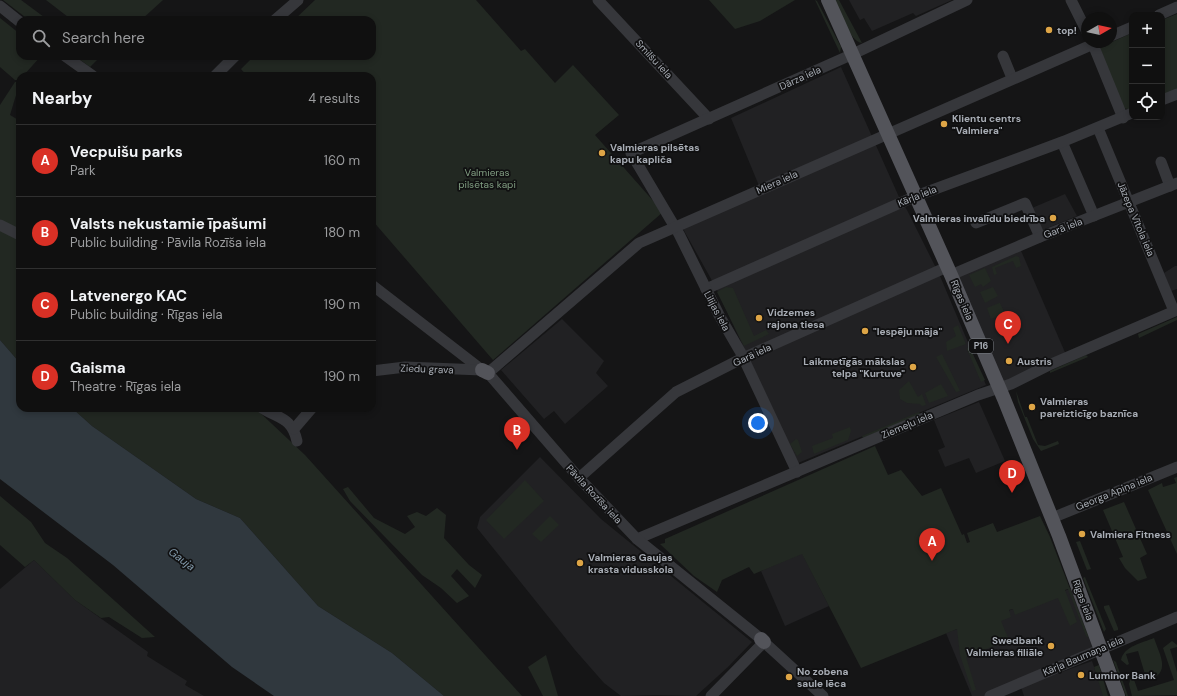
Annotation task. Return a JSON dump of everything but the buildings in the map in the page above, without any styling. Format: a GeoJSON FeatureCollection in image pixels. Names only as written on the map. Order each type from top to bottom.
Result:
{"type":"FeatureCollection","features":[{"type":"Feature","properties":{"kind":"main road","name":"Rīgas iela"},"geometry":{"type":"LineString","coordinates":[[821,0],[838,23]]}},
{"type":"Feature","properties":{"kind":"main road","name":"Rīgas iela"},"geometry":{"type":"LineString","coordinates":[[828,0],[916,196],[999,388],[1052,518],[1118,696]]}},
{"type":"Feature","properties":{"kind":"main road","name":"Rīgas iela"},"geometry":{"type":"LineString","coordinates":[[1101,649],[1113,696]]}},
{"type":"Feature","properties":{"kind":"street"},"geometry":{"type":"LineString","coordinates":[[280,16],[298,0]]}},
{"type":"Feature","properties":{"kind":"street","name":"Smilšu iela"},"geometry":{"type":"LineString","coordinates":[[598,0],[709,119]]}},
{"type":"Feature","properties":{"kind":"street","name":"Dārza iela"},"geometry":{"type":"LineString","coordinates":[[631,153],[853,54],[967,0]]}},
{"type":"Feature","properties":{"kind":"street"},"geometry":{"type":"LineString","coordinates":[[1071,0],[1081,20]]}},
{"type":"Feature","properties":{"kind":"street"},"geometry":{"type":"LineString","coordinates":[[0,6],[16,19]]}},
{"type":"Feature","properties":{"kind":"street"},"geometry":{"type":"LineString","coordinates":[[1165,12],[1177,7]]}},
{"type":"Feature","properties":{"kind":"street"},"geometry":{"type":"LineString","coordinates":[[1117,33],[1129,28]]}},
{"type":"Feature","properties":{"kind":"street","name":"Miera iela"},"geometry":{"type":"LineString","coordinates":[[485,372],[639,243],[1082,48]]}},
{"type":"Feature","properties":{"kind":"street"},"geometry":{"type":"LineString","coordinates":[[1096,48],[1128,116]]}},
{"type":"Feature","properties":{"kind":"street"},"geometry":{"type":"LineString","coordinates":[[1003,56],[1012,78]]}},
{"type":"Feature","properties":{"kind":"street"},"geometry":{"type":"LineString","coordinates":[[71,60],[87,72]]}},
{"type":"Feature","properties":{"kind":"street"},"geometry":{"type":"LineString","coordinates":[[219,72],[232,60]]}},
{"type":"Feature","properties":{"kind":"street"},"geometry":{"type":"LineString","coordinates":[[1165,99],[1177,94]]}},
{"type":"Feature","properties":{"kind":"street","name":"Kārļa iela"},"geometry":{"type":"LineString","coordinates":[[706,289],[916,196],[1128,116]]}},
{"type":"Feature","properties":{"kind":"street","name":"Jāzepa Vītola iela"},"geometry":{"type":"LineString","coordinates":[[1098,128],[1175,311]]}},
{"type":"Feature","properties":{"kind":"street"},"geometry":{"type":"LineString","coordinates":[[1062,142],[1094,216]]}},
{"type":"Feature","properties":{"kind":"street","name":"Lilijas iela"},"geometry":{"type":"LineString","coordinates":[[631,153],[675,226],[706,289],[743,358],[796,472]]}},
{"type":"Feature","properties":{"kind":"street"},"geometry":{"type":"LineString","coordinates":[[1161,162],[1174,185]]}},
{"type":"Feature","properties":{"kind":"street","name":"Garā iela"},"geometry":{"type":"LineString","coordinates":[[579,478],[676,392],[743,358],[949,271],[1174,185]]}},
{"type":"Feature","properties":{"kind":"street"},"geometry":{"type":"LineString","coordinates":[[976,223],[1025,203],[1040,237]]}},
{"type":"Feature","properties":{"kind":"street"},"geometry":{"type":"LineString","coordinates":[[0,225],[16,233]]}},
{"type":"Feature","properties":{"kind":"street","name":"Pāvila Rozīša iela"},"geometry":{"type":"LineString","coordinates":[[376,288],[485,372],[579,478],[637,539],[763,640],[823,696]]}},
{"type":"Feature","properties":{"kind":"street","name":"Ziemeļu iela"},"geometry":{"type":"LineString","coordinates":[[637,539],[999,388],[1175,311]]}},
{"type":"Feature","properties":{"kind":"street","name":"Ziedu grava"},"geometry":{"type":"LineString","coordinates":[[376,371],[405,367],[485,372]]}},
{"type":"Feature","properties":{"kind":"street"},"geometry":{"type":"LineString","coordinates":[[270,412],[286,420],[294,429],[297,440]]}},
{"type":"Feature","properties":{"kind":"street"},"geometry":{"type":"LineString","coordinates":[[294,429],[309,412]]}},
{"type":"Feature","properties":{"kind":"street","name":"Georga Apiņa iela"},"geometry":{"type":"LineString","coordinates":[[1052,518],[1177,467]]}},
{"type":"Feature","properties":{"kind":"street","name":"Kārļa Baumaņa iela"},"geometry":{"type":"LineString","coordinates":[[990,696],[1177,617]]}},
{"type":"Feature","properties":{"kind":"street"},"geometry":{"type":"LineString","coordinates":[[711,696],[763,640]]}},
{"type":"Feature","properties":{"kind":"shaded area"},"geometry":{"type":"Polygon","coordinates":[[[849,0],[952,0],[916,16],[913,13],[872,31],[864,18],[860,20],[849,0]]]}},
{"type":"Feature","properties":{"kind":"shaded area"},"geometry":{"type":"Polygon","coordinates":[[[841,67],[899,197],[940,276],[986,385],[798,463],[715,286],[682,227],[762,193],[731,118],[841,67]]]}},
{"type":"Feature","properties":{"kind":"shaded area"},"geometry":{"type":"Polygon","coordinates":[[[1065,194],[1077,216],[1040,231],[1032,208],[1065,194]]]}},
{"type":"Feature","properties":{"kind":"shaded area"},"geometry":{"type":"Polygon","coordinates":[[[1019,246],[1067,357],[999,387],[951,275],[1019,246]]]}},
{"type":"Feature","properties":{"kind":"shaded area"},"geometry":{"type":"Polygon","coordinates":[[[1177,266],[1177,289],[1171,291],[1164,273],[1177,266]]]}},
{"type":"Feature","properties":{"kind":"shaded area"},"geometry":{"type":"Polygon","coordinates":[[[562,319],[604,361],[596,373],[608,386],[565,424],[554,411],[544,419],[501,370],[562,319]]]}},
{"type":"Feature","properties":{"kind":"shaded area"},"geometry":{"type":"Polygon","coordinates":[[[979,402],[1005,461],[976,473],[969,458],[945,467],[938,450],[945,447],[934,420],[979,402]]]}},
{"type":"Feature","properties":{"kind":"shaded area","name":"Valmieras Gaujas krasta vidusskola"},"geometry":{"type":"Polygon","coordinates":[[[540,457],[601,519],[752,642],[728,667],[696,696],[621,696],[604,683],[575,650],[477,528],[480,517],[540,457]]]}},
{"type":"Feature","properties":{"kind":"shaded area"},"geometry":{"type":"Polygon","coordinates":[[[802,553],[829,606],[785,626],[761,571],[802,553]]]}},
{"type":"Feature","properties":{"kind":"shaded area"},"geometry":{"type":"Polygon","coordinates":[[[34,560],[75,600],[148,652],[147,656],[187,681],[185,685],[204,696],[0,696],[0,589],[34,560]]]}},
{"type":"Feature","properties":{"kind":"shaded area"},"geometry":{"type":"Polygon","coordinates":[[[1078,586],[1101,649],[990,696],[972,696],[946,633],[1078,586]]]}},
{"type":"Feature","properties":{"kind":"shaded area"},"geometry":{"type":"Polygon","coordinates":[[[1092,661],[1104,696],[1024,696],[1021,687],[1092,661]]]}},
{"type":"Feature","properties":{"kind":"green space"},"geometry":{"type":"Polygon","coordinates":[[[3,0],[21,0],[43,16],[24,16],[3,0]]]}},
{"type":"Feature","properties":{"kind":"green space"},"geometry":{"type":"Polygon","coordinates":[[[46,0],[163,0],[145,16],[67,16],[46,0]]]}},
{"type":"Feature","properties":{"kind":"green space","name":"Valmieras pilsētas kapi"},"geometry":{"type":"Polygon","coordinates":[[[315,0],[476,0],[521,51],[525,49],[555,83],[573,65],[619,115],[595,135],[663,212],[493,360],[376,225],[376,72],[244,72],[241,69],[250,60],[376,60],[376,16],[298,16],[315,0]]]}},
{"type":"Feature","properties":{"kind":"green space"},"geometry":{"type":"Polygon","coordinates":[[[709,0],[795,0],[760,21],[735,29],[709,0]]]}},
{"type":"Feature","properties":{"kind":"green space"},"geometry":{"type":"Polygon","coordinates":[[[815,0],[817,1],[841,47],[840,53],[815,0]]]}},
{"type":"Feature","properties":{"kind":"green space"},"geometry":{"type":"Polygon","coordinates":[[[833,0],[839,0],[862,43],[853,37],[849,32],[833,0]]]}},
{"type":"Feature","properties":{"kind":"green space"},"geometry":{"type":"Polygon","coordinates":[[[1177,14],[1177,90],[1165,95],[1165,48],[1165,19],[1177,14]]]}},
{"type":"Feature","properties":{"kind":"green space"},"geometry":{"type":"Polygon","coordinates":[[[0,18],[16,31],[16,60],[37,60],[27,72],[16,72],[16,80],[0,67],[0,18]]]}},
{"type":"Feature","properties":{"kind":"green space"},"geometry":{"type":"Polygon","coordinates":[[[1129,34],[1128,109],[1122,108],[1100,48],[1117,48],[1117,40],[1129,34]]]}},
{"type":"Feature","properties":{"kind":"green space"},"geometry":{"type":"Polygon","coordinates":[[[80,60],[97,60],[90,67],[80,60]]]}},
{"type":"Feature","properties":{"kind":"green space"},"geometry":{"type":"Polygon","coordinates":[[[16,82],[16,95],[10,115],[16,119],[16,358],[0,340],[0,105],[16,82]]]}},
{"type":"Feature","properties":{"kind":"green space"},"geometry":{"type":"Polygon","coordinates":[[[1016,256],[1019,257],[1021,266],[1016,268],[1013,261],[995,268],[997,274],[994,275],[992,267],[1016,256]]]}},
{"type":"Feature","properties":{"kind":"green space"},"geometry":{"type":"Polygon","coordinates":[[[985,268],[991,281],[983,287],[981,284],[975,287],[969,275],[985,268]]]}},
{"type":"Feature","properties":{"kind":"green space"},"geometry":{"type":"Polygon","coordinates":[[[726,287],[733,288],[754,336],[766,330],[769,334],[744,346],[717,292],[726,287]]]}},
{"type":"Feature","properties":{"kind":"green space"},"geometry":{"type":"Polygon","coordinates":[[[993,287],[998,296],[985,303],[980,292],[993,287]]]}},
{"type":"Feature","properties":{"kind":"green space"},"geometry":{"type":"Polygon","coordinates":[[[999,303],[1005,314],[991,319],[987,308],[999,303]]]}},
{"type":"Feature","properties":{"kind":"green space"},"geometry":{"type":"Polygon","coordinates":[[[1177,317],[1177,320],[1139,338],[1138,334],[1177,317]]]}},
{"type":"Feature","properties":{"kind":"green space"},"geometry":{"type":"Polygon","coordinates":[[[958,325],[966,344],[947,351],[946,342],[956,336],[953,328],[958,325]]]}},
{"type":"Feature","properties":{"kind":"green space"},"geometry":{"type":"Polygon","coordinates":[[[969,346],[985,380],[981,382],[967,349],[969,346]]]}},
{"type":"Feature","properties":{"kind":"green space"},"geometry":{"type":"Polygon","coordinates":[[[942,354],[960,391],[956,392],[936,357],[942,354]]]}},
{"type":"Feature","properties":{"kind":"green space"},"geometry":{"type":"Polygon","coordinates":[[[1086,355],[1088,357],[1050,373],[1050,371],[1086,355]]]}},
{"type":"Feature","properties":{"kind":"green space"},"geometry":{"type":"Polygon","coordinates":[[[909,381],[918,397],[922,394],[926,405],[922,406],[920,404],[907,403],[900,399],[899,390],[909,381]]]}},
{"type":"Feature","properties":{"kind":"green space"},"geometry":{"type":"Polygon","coordinates":[[[941,384],[948,396],[929,403],[925,393],[941,384]]]}},
{"type":"Feature","properties":{"kind":"green space"},"geometry":{"type":"Polygon","coordinates":[[[1016,391],[1025,417],[1027,417],[1038,445],[1045,446],[1058,441],[1059,444],[1041,451],[1033,439],[1018,402],[1016,391]]]}},
{"type":"Feature","properties":{"kind":"green space"},"geometry":{"type":"Polygon","coordinates":[[[76,412],[259,412],[305,455],[522,696],[444,696],[392,653],[318,606],[240,518],[196,499],[92,426],[76,412]]]}},
{"type":"Feature","properties":{"kind":"green space"},"geometry":{"type":"Polygon","coordinates":[[[919,412],[920,414],[863,438],[862,436],[919,412]]]}},
{"type":"Feature","properties":{"kind":"green space"},"geometry":{"type":"Polygon","coordinates":[[[850,427],[851,431],[848,440],[814,454],[812,446],[833,438],[832,434],[850,427]]]}},
{"type":"Feature","properties":{"kind":"green space"},"geometry":{"type":"Polygon","coordinates":[[[796,439],[798,440],[802,452],[797,456],[790,444],[796,439]]]}},
{"type":"Feature","properties":{"kind":"green space"},"geometry":{"type":"Polygon","coordinates":[[[875,446],[888,475],[901,470],[922,496],[941,488],[967,543],[970,542],[967,533],[993,523],[997,532],[1040,516],[1050,537],[1089,638],[1086,636],[1068,589],[1065,590],[1077,622],[1070,626],[1058,598],[1015,615],[1013,609],[1009,610],[1011,617],[1001,621],[1009,640],[966,657],[976,690],[972,691],[960,655],[957,629],[861,668],[802,554],[754,574],[749,567],[722,580],[717,592],[694,576],[660,544],[665,543],[665,539],[875,446]]]}},
{"type":"Feature","properties":{"kind":"green space"},"geometry":{"type":"Polygon","coordinates":[[[1177,477],[1177,554],[1148,490],[1162,483],[1163,487],[1176,483],[1174,478],[1177,477]]]}},
{"type":"Feature","properties":{"kind":"green space"},"geometry":{"type":"Polygon","coordinates":[[[525,480],[544,501],[504,539],[486,520],[525,480]]]}},
{"type":"Feature","properties":{"kind":"green space"},"geometry":{"type":"Polygon","coordinates":[[[348,487],[374,518],[405,534],[415,527],[407,516],[417,512],[426,516],[437,508],[446,515],[444,538],[469,565],[482,575],[475,588],[457,569],[451,576],[469,596],[457,603],[441,588],[422,575],[350,501],[343,489],[348,487]]]}},
{"type":"Feature","properties":{"kind":"green space"},"geometry":{"type":"Polygon","coordinates":[[[0,496],[31,522],[45,543],[67,558],[155,637],[142,638],[109,617],[101,618],[75,600],[34,560],[25,567],[0,545],[0,496]]]}},
{"type":"Feature","properties":{"kind":"green space"},"geometry":{"type":"Polygon","coordinates":[[[1124,502],[1147,554],[1140,558],[1147,578],[1138,581],[1125,568],[1119,558],[1123,557],[1103,510],[1124,502]]]}},
{"type":"Feature","properties":{"kind":"green space"},"geometry":{"type":"Polygon","coordinates":[[[550,516],[559,525],[541,542],[532,534],[550,516]]]}},
{"type":"Feature","properties":{"kind":"green space"},"geometry":{"type":"Polygon","coordinates":[[[1080,541],[1091,569],[1087,570],[1076,542],[1080,541]]]}},
{"type":"Feature","properties":{"kind":"green space"},"geometry":{"type":"Polygon","coordinates":[[[1085,577],[1106,629],[1104,632],[1083,578],[1085,577]]]}},
{"type":"Feature","properties":{"kind":"green space"},"geometry":{"type":"Polygon","coordinates":[[[1109,605],[1118,630],[1114,631],[1104,608],[1104,606],[1109,605]]]}},
{"type":"Feature","properties":{"kind":"green space"},"geometry":{"type":"Polygon","coordinates":[[[1154,638],[1161,657],[1162,669],[1155,678],[1147,681],[1138,651],[1126,654],[1129,664],[1127,665],[1121,660],[1126,651],[1130,648],[1154,638]]]}},
{"type":"Feature","properties":{"kind":"green space"},"geometry":{"type":"Polygon","coordinates":[[[1172,641],[1177,645],[1177,647],[1170,649],[1177,672],[1177,695],[1132,696],[1129,684],[1132,674],[1138,691],[1174,680],[1163,648],[1172,641]]]}},
{"type":"Feature","properties":{"kind":"green space"},"geometry":{"type":"Polygon","coordinates":[[[546,655],[558,696],[543,696],[528,667],[546,655]]]}},
{"type":"Feature","properties":{"kind":"green space"},"geometry":{"type":"Polygon","coordinates":[[[1113,660],[1116,662],[1128,696],[1126,696],[1113,660]]]}},
{"type":"Feature","properties":{"kind":"green space"},"geometry":{"type":"Polygon","coordinates":[[[1099,665],[1108,696],[1103,696],[1094,667],[1099,665]]]}},
{"type":"Feature","properties":{"kind":"water","name":"Gauja"},"geometry":{"type":"Polygon","coordinates":[[[0,340],[16,358],[16,412],[76,412],[92,426],[196,499],[240,518],[318,606],[392,653],[444,696],[274,696],[232,667],[113,565],[0,479],[0,340]]]}},
{"type":"Feature","properties":{"kind":"place","name":"top!"},"geometry":{"type":"Point","coordinates":[1049,30]}},
{"type":"Feature","properties":{"kind":"place","name":"Klientu centrs \"Valmiera\""},"geometry":{"type":"Point","coordinates":[944,124]}},
{"type":"Feature","properties":{"kind":"place","name":"Valmieras pilsētas kapu kapliča"},"geometry":{"type":"Point","coordinates":[602,153]}},
{"type":"Feature","properties":{"kind":"place","name":"Valmieras invalīdu biedrība"},"geometry":{"type":"Point","coordinates":[1053,218]}},
{"type":"Feature","properties":{"kind":"place","name":"Vidzemes rajona tiesa"},"geometry":{"type":"Point","coordinates":[759,318]}},
{"type":"Feature","properties":{"kind":"place","name":"\"Iespēju māja\""},"geometry":{"type":"Point","coordinates":[865,331]}},
{"type":"Feature","properties":{"kind":"place","name":"Latvenergo KAC"},"geometry":{"type":"Point","coordinates":[1008,344]}},
{"type":"Feature","properties":{"kind":"place","name":"Austris"},"geometry":{"type":"Point","coordinates":[1009,361]}},
{"type":"Feature","properties":{"kind":"place","name":"Laikmetīgās mākslas telpa \"Kurtuve\""},"geometry":{"type":"Point","coordinates":[913,367]}},
{"type":"Feature","properties":{"kind":"place","name":"Valmieras pareizticīgo baznīca"},"geometry":{"type":"Point","coordinates":[1032,407]}},
{"type":"Feature","properties":{"kind":"place","name":"Valsts nekustamie īpašumi"},"geometry":{"type":"Point","coordinates":[517,450]}},
{"type":"Feature","properties":{"kind":"place","name":"Gaisma"},"geometry":{"type":"Point","coordinates":[1012,493]}},
{"type":"Feature","properties":{"kind":"place","name":"Valmiera Fitness"},"geometry":{"type":"Point","coordinates":[1082,534]}},
{"type":"Feature","properties":{"kind":"place","name":"Vecpuišu parks"},"geometry":{"type":"Point","coordinates":[932,561]}},
{"type":"Feature","properties":{"kind":"place","name":"Valmieras Gaujas krasta vidusskola"},"geometry":{"type":"Point","coordinates":[580,563]}},
{"type":"Feature","properties":{"kind":"place","name":"Swedbank Valmieras filiāle"},"geometry":{"type":"Point","coordinates":[1051,646]}},
{"type":"Feature","properties":{"kind":"place","name":"Luminor Bank"},"geometry":{"type":"Point","coordinates":[1081,675]}},
{"type":"Feature","properties":{"kind":"place","name":"No zobena saule lēca"},"geometry":{"type":"Point","coordinates":[789,677]}}]}
